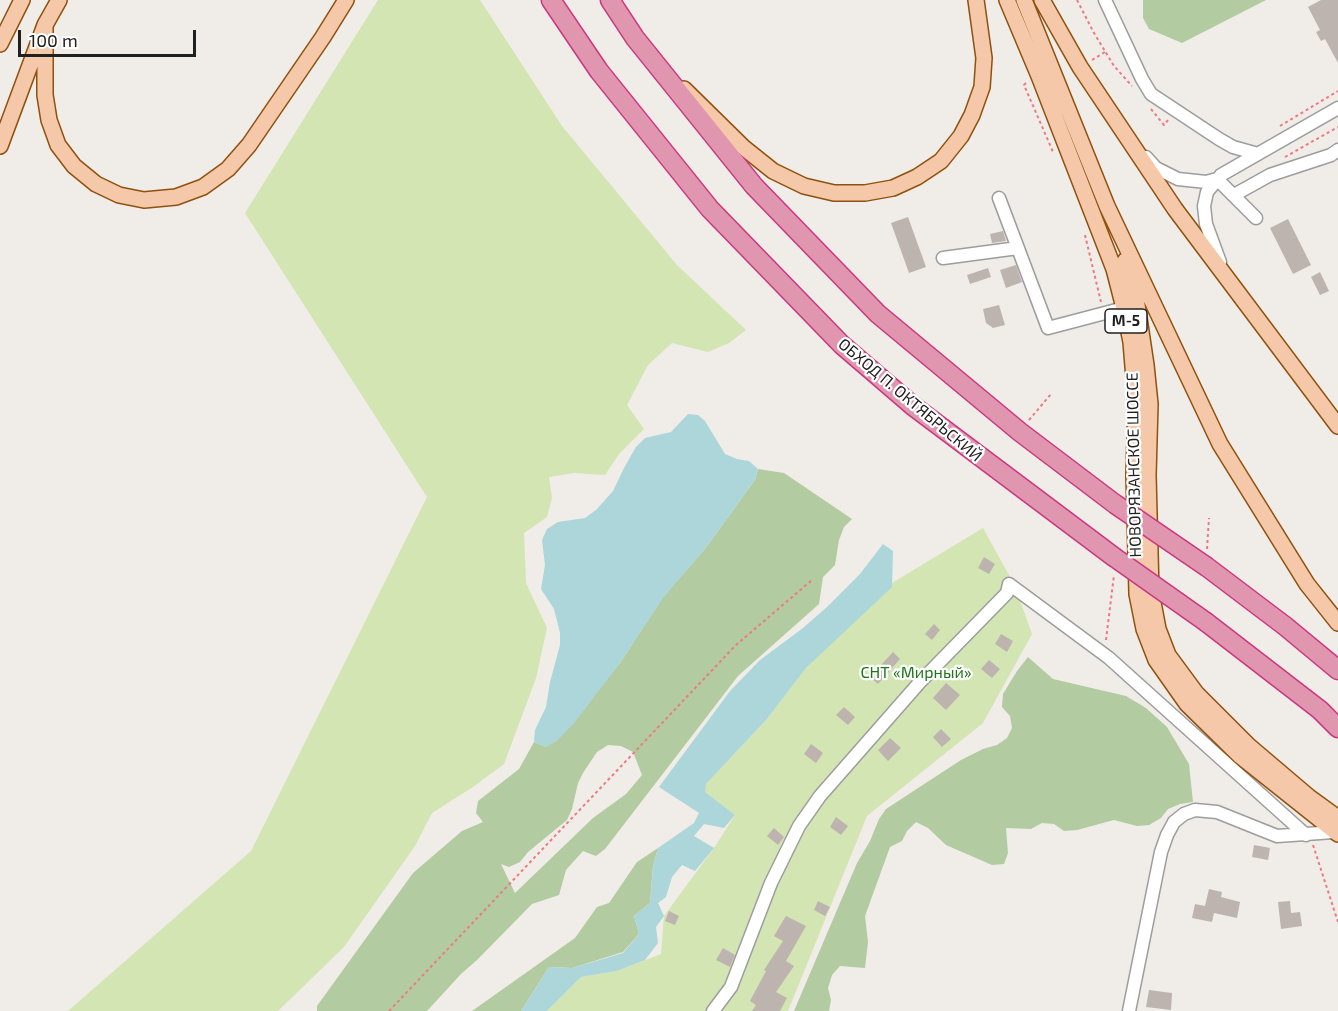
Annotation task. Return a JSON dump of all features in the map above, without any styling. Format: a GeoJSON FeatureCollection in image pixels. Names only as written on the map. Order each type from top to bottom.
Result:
{"type":"FeatureCollection","features":[{"type":"Feature","properties":{"kind":"highway","name":"ОБХОД П. ОКТЯБРЬСКИЙ"},"geometry":{"type":"LineString","coordinates":[[551,0],[599,72],[710,209],[842,345],[913,406],[994,469],[1206,622],[1320,710],[1338,728]]}},
{"type":"Feature","properties":{"kind":"highway"},"geometry":{"type":"LineString","coordinates":[[610,0],[647,52],[754,186],[878,314],[1020,432],[1115,504],[1207,567],[1285,626],[1338,670]]}},
{"type":"Feature","properties":{"kind":"main road"},"geometry":{"type":"LineString","coordinates":[[0,44],[22,0]]}},
{"type":"Feature","properties":{"kind":"main road"},"geometry":{"type":"LineString","coordinates":[[0,146],[45,25],[59,0]]}},
{"type":"Feature","properties":{"kind":"main road"},"geometry":{"type":"LineString","coordinates":[[45,25],[45,95],[49,120],[58,145],[74,166],[96,184],[118,195],[144,200],[176,197],[203,187],[228,169],[249,145],[346,0]]}},
{"type":"Feature","properties":{"kind":"main road"},"geometry":{"type":"LineString","coordinates":[[647,52],[743,147],[773,171],[804,186],[834,194],[865,193],[893,188],[917,177],[941,161],[961,136],[972,115],[982,87],[984,58],[976,0]]}},
{"type":"Feature","properties":{"kind":"main road","name":"НОВОРЯЗАНСКОЕ ШОССЕ"},"geometry":{"type":"LineString","coordinates":[[1007,0],[1114,269],[1124,308],[1131,342],[1136,403],[1134,475],[1137,594],[1144,629],[1156,660],[1187,704],[1240,756],[1337,831]]}},
{"type":"Feature","properties":{"kind":"main road"},"geometry":{"type":"LineString","coordinates":[[1024,0],[1107,206],[1220,444],[1307,584],[1338,623]]}},
{"type":"Feature","properties":{"kind":"main road"},"geometry":{"type":"LineString","coordinates":[[1042,0],[1080,67],[1175,209],[1338,426]]}},
{"type":"Feature","properties":{"kind":"main road"},"geometry":{"type":"LineString","coordinates":[[1107,206],[1136,298],[1146,365],[1150,404],[1148,475],[1151,592],[1158,629],[1168,656],[1196,693],[1249,746],[1309,797],[1337,831]]}},
{"type":"Feature","properties":{"kind":"street"},"geometry":{"type":"LineString","coordinates":[[1105,0],[1151,94],[1233,147],[1258,154]]}},
{"type":"Feature","properties":{"kind":"street"},"geometry":{"type":"LineString","coordinates":[[1129,140],[1156,168],[1178,179],[1206,182],[1217,178],[1338,108]]}},
{"type":"Feature","properties":{"kind":"street"},"geometry":{"type":"LineString","coordinates":[[1234,195],[1270,176],[1336,156]]}},
{"type":"Feature","properties":{"kind":"street"},"geometry":{"type":"LineString","coordinates":[[1217,178],[1256,218]]}},
{"type":"Feature","properties":{"kind":"street"},"geometry":{"type":"LineString","coordinates":[[1217,178],[1207,192],[1204,206],[1206,224],[1223,272]]}},
{"type":"Feature","properties":{"kind":"street"},"geometry":{"type":"LineString","coordinates":[[999,198],[1048,328],[1124,308]]}},
{"type":"Feature","properties":{"kind":"street"},"geometry":{"type":"LineString","coordinates":[[943,258],[1018,248]]}},
{"type":"Feature","properties":{"kind":"street"},"geometry":{"type":"LineString","coordinates":[[713,1011],[730,987],[771,883],[799,826],[820,796],[913,691],[1007,593],[1010,584],[1103,654],[1306,835]]}},
{"type":"Feature","properties":{"kind":"street"},"geometry":{"type":"LineString","coordinates":[[1129,1011],[1161,852],[1174,822],[1184,814],[1203,810],[1234,818],[1278,836],[1337,831]]}},
{"type":"Feature","properties":{"kind":"path"},"geometry":{"type":"LineString","coordinates":[[1077,0],[1105,52],[1137,92]]}},
{"type":"Feature","properties":{"kind":"path"},"geometry":{"type":"LineString","coordinates":[[1088,62],[1105,52]]}},
{"type":"Feature","properties":{"kind":"path"},"geometry":{"type":"LineString","coordinates":[[1031,79],[1024,85],[1056,158]]}},
{"type":"Feature","properties":{"kind":"path"},"geometry":{"type":"LineString","coordinates":[[1279,127],[1338,91]]}},
{"type":"Feature","properties":{"kind":"path"},"geometry":{"type":"LineString","coordinates":[[1276,161],[1338,127]]}},
{"type":"Feature","properties":{"kind":"path"},"geometry":{"type":"LineString","coordinates":[[1084,228],[1104,313]]}},
{"type":"Feature","properties":{"kind":"path"},"geometry":{"type":"LineString","coordinates":[[1020,432],[1051,393]]}},
{"type":"Feature","properties":{"kind":"path"},"geometry":{"type":"LineString","coordinates":[[1207,567],[1209,518]]}},
{"type":"Feature","properties":{"kind":"path"},"geometry":{"type":"LineString","coordinates":[[1103,654],[1110,618],[1114,557]]}},
{"type":"Feature","properties":{"kind":"path"},"geometry":{"type":"LineString","coordinates":[[389,1011],[736,645],[812,580]]}},
{"type":"Feature","properties":{"kind":"path"},"geometry":{"type":"LineString","coordinates":[[1306,835],[1315,847],[1338,922]]}},
{"type":"Feature","properties":{"kind":"green space"},"geometry":{"type":"Polygon","coordinates":[[[378,0],[480,0],[562,126],[677,265],[746,330],[729,343],[708,352],[672,343],[648,365],[627,405],[644,429],[619,454],[605,475],[574,473],[549,477],[552,498],[547,517],[524,533],[526,583],[547,628],[536,678],[504,764],[432,813],[415,846],[344,947],[278,1011],[68,1011],[251,851],[427,497],[245,213],[378,0]]]}},
{"type":"Feature","properties":{"kind":"green space"},"geometry":{"type":"Polygon","coordinates":[[[1143,0],[1266,0],[1182,43],[1149,29],[1143,18],[1143,0]]]}},
{"type":"Feature","properties":{"kind":"green space"},"geometry":{"type":"Polygon","coordinates":[[[758,469],[784,473],[852,519],[844,527],[839,540],[835,565],[823,577],[819,604],[738,676],[605,849],[596,856],[583,851],[566,870],[559,895],[532,904],[427,1011],[317,1011],[317,1006],[413,873],[462,831],[483,822],[476,813],[478,801],[519,769],[534,742],[546,747],[620,663],[663,597],[704,550],[755,480],[758,469]],[[608,745],[597,752],[578,783],[567,820],[528,852],[520,862],[509,867],[501,864],[515,893],[593,818],[626,794],[642,775],[633,752],[621,746],[608,745]]]}},
{"type":"Feature","properties":{"kind":"green space","name":"СНТ «Мирный»"},"geometry":{"type":"Polygon","coordinates":[[[983,528],[1015,586],[1032,634],[983,723],[867,816],[788,1011],[547,1011],[581,977],[617,971],[661,954],[664,916],[735,815],[704,792],[706,784],[767,719],[806,668],[892,583],[983,528]]]}},
{"type":"Feature","properties":{"kind":"green space"},"geometry":{"type":"Polygon","coordinates":[[[1028,657],[1053,679],[1126,696],[1146,708],[1167,727],[1189,764],[1193,802],[1168,809],[1161,818],[1149,825],[1137,826],[1114,820],[1077,830],[1064,831],[1054,824],[1042,823],[1031,829],[1006,828],[1008,853],[1004,864],[992,865],[946,845],[928,828],[916,822],[907,831],[902,841],[890,847],[865,916],[868,942],[865,968],[840,966],[832,975],[828,988],[831,1000],[829,1011],[794,1011],[857,863],[879,819],[886,809],[961,760],[997,745],[1007,738],[1012,728],[1010,716],[1002,707],[1003,694],[1028,657]]]}},
{"type":"Feature","properties":{"kind":"green space"},"geometry":{"type":"Polygon","coordinates":[[[658,848],[653,866],[650,903],[634,916],[639,934],[623,952],[572,968],[549,967],[521,1011],[472,1011],[575,938],[597,907],[609,903],[637,862],[658,848]]]}},
{"type":"Feature","properties":{"kind":"water"},"geometry":{"type":"Polygon","coordinates":[[[688,414],[698,415],[705,421],[725,454],[749,461],[758,469],[755,480],[704,550],[663,598],[620,663],[575,722],[557,741],[546,747],[534,742],[535,730],[546,707],[560,645],[560,633],[554,609],[541,589],[545,565],[542,540],[547,529],[558,522],[585,518],[596,510],[613,491],[636,447],[645,438],[671,432],[688,414]]]}},
{"type":"Feature","properties":{"kind":"water"},"geometry":{"type":"Polygon","coordinates":[[[883,544],[893,551],[892,587],[806,668],[767,719],[706,784],[705,792],[735,815],[724,828],[704,824],[694,836],[714,848],[695,871],[682,865],[672,877],[666,897],[658,903],[664,916],[656,927],[658,943],[645,960],[617,971],[581,977],[547,1011],[521,1011],[549,967],[572,968],[623,953],[639,934],[634,916],[650,903],[653,866],[658,848],[694,823],[699,813],[659,787],[730,691],[760,660],[827,607],[860,574],[883,544]]]}},
{"type":"Feature","properties":{"kind":"building"},"geometry":{"type":"Polygon","coordinates":[[[1321,0],[1338,0],[1338,63],[1325,39],[1321,41],[1316,32],[1320,30],[1308,7],[1321,0]]]}},
{"type":"Feature","properties":{"kind":"building"},"geometry":{"type":"Polygon","coordinates":[[[908,217],[926,267],[909,273],[891,223],[908,217]]]}},
{"type":"Feature","properties":{"kind":"building"},"geometry":{"type":"Polygon","coordinates":[[[1288,219],[1311,265],[1293,274],[1270,228],[1288,219]]]}},
{"type":"Feature","properties":{"kind":"building"},"geometry":{"type":"Polygon","coordinates":[[[1003,231],[1006,241],[992,243],[990,234],[1003,231]]]}},
{"type":"Feature","properties":{"kind":"building"},"geometry":{"type":"Polygon","coordinates":[[[1016,265],[1022,282],[1006,288],[1000,270],[1016,265]]]}},
{"type":"Feature","properties":{"kind":"building"},"geometry":{"type":"Polygon","coordinates":[[[988,268],[991,277],[970,284],[967,275],[988,268]]]}},
{"type":"Feature","properties":{"kind":"building"},"geometry":{"type":"Polygon","coordinates":[[[1320,272],[1329,291],[1320,295],[1311,277],[1320,272]]]}},
{"type":"Feature","properties":{"kind":"building"},"geometry":{"type":"Polygon","coordinates":[[[999,305],[1005,325],[993,328],[986,323],[983,309],[999,305]]]}},
{"type":"Feature","properties":{"kind":"building"},"geometry":{"type":"Polygon","coordinates":[[[984,557],[995,564],[989,574],[978,568],[984,557]]]}},
{"type":"Feature","properties":{"kind":"building"},"geometry":{"type":"Polygon","coordinates":[[[934,624],[940,630],[932,640],[925,634],[934,624]]]}},
{"type":"Feature","properties":{"kind":"building"},"geometry":{"type":"Polygon","coordinates":[[[1001,634],[1013,641],[1007,652],[995,644],[1001,634]]]}},
{"type":"Feature","properties":{"kind":"building"},"geometry":{"type":"Polygon","coordinates":[[[893,652],[900,659],[878,684],[870,677],[893,652]]]}},
{"type":"Feature","properties":{"kind":"building"},"geometry":{"type":"Polygon","coordinates":[[[989,660],[1000,669],[992,678],[981,669],[989,660]]]}},
{"type":"Feature","properties":{"kind":"building"},"geometry":{"type":"Polygon","coordinates":[[[946,683],[960,695],[946,710],[933,698],[946,683]]]}},
{"type":"Feature","properties":{"kind":"building"},"geometry":{"type":"Polygon","coordinates":[[[844,707],[855,717],[848,725],[836,715],[844,707]]]}},
{"type":"Feature","properties":{"kind":"building"},"geometry":{"type":"Polygon","coordinates":[[[941,729],[951,739],[942,747],[933,737],[941,729]]]}},
{"type":"Feature","properties":{"kind":"building"},"geometry":{"type":"Polygon","coordinates":[[[890,738],[901,748],[888,761],[878,750],[890,738]]]}},
{"type":"Feature","properties":{"kind":"building"},"geometry":{"type":"Polygon","coordinates":[[[811,744],[823,753],[816,763],[804,754],[811,744]]]}},
{"type":"Feature","properties":{"kind":"building"},"geometry":{"type":"Polygon","coordinates":[[[836,817],[848,826],[841,835],[830,827],[836,817]]]}},
{"type":"Feature","properties":{"kind":"building"},"geometry":{"type":"Polygon","coordinates":[[[774,828],[784,837],[778,845],[767,836],[774,828]]]}},
{"type":"Feature","properties":{"kind":"building"},"geometry":{"type":"Polygon","coordinates":[[[1254,845],[1270,848],[1268,860],[1252,857],[1254,845]]]}},
{"type":"Feature","properties":{"kind":"building"},"geometry":{"type":"Polygon","coordinates":[[[1209,889],[1222,892],[1221,897],[1240,902],[1237,918],[1214,913],[1212,922],[1192,918],[1195,904],[1205,906],[1209,889]]]}},
{"type":"Feature","properties":{"kind":"building"},"geometry":{"type":"Polygon","coordinates":[[[818,901],[830,907],[825,916],[814,910],[818,901]]]}},
{"type":"Feature","properties":{"kind":"building"},"geometry":{"type":"Polygon","coordinates":[[[1290,901],[1291,913],[1300,912],[1302,926],[1281,929],[1278,902],[1290,901]]]}},
{"type":"Feature","properties":{"kind":"building"},"geometry":{"type":"Polygon","coordinates":[[[669,911],[679,916],[675,925],[665,921],[669,911]]]}},
{"type":"Feature","properties":{"kind":"building"},"geometry":{"type":"Polygon","coordinates":[[[786,916],[806,926],[786,961],[794,966],[776,992],[787,998],[780,1011],[752,1011],[756,1005],[750,1001],[766,971],[764,970],[783,941],[774,936],[786,916]]]}},
{"type":"Feature","properties":{"kind":"building"},"geometry":{"type":"Polygon","coordinates":[[[723,948],[735,955],[730,967],[716,960],[723,948]]]}},
{"type":"Feature","properties":{"kind":"building"},"geometry":{"type":"Polygon","coordinates":[[[1149,990],[1172,993],[1171,1010],[1146,1007],[1149,990]]]}}]}
